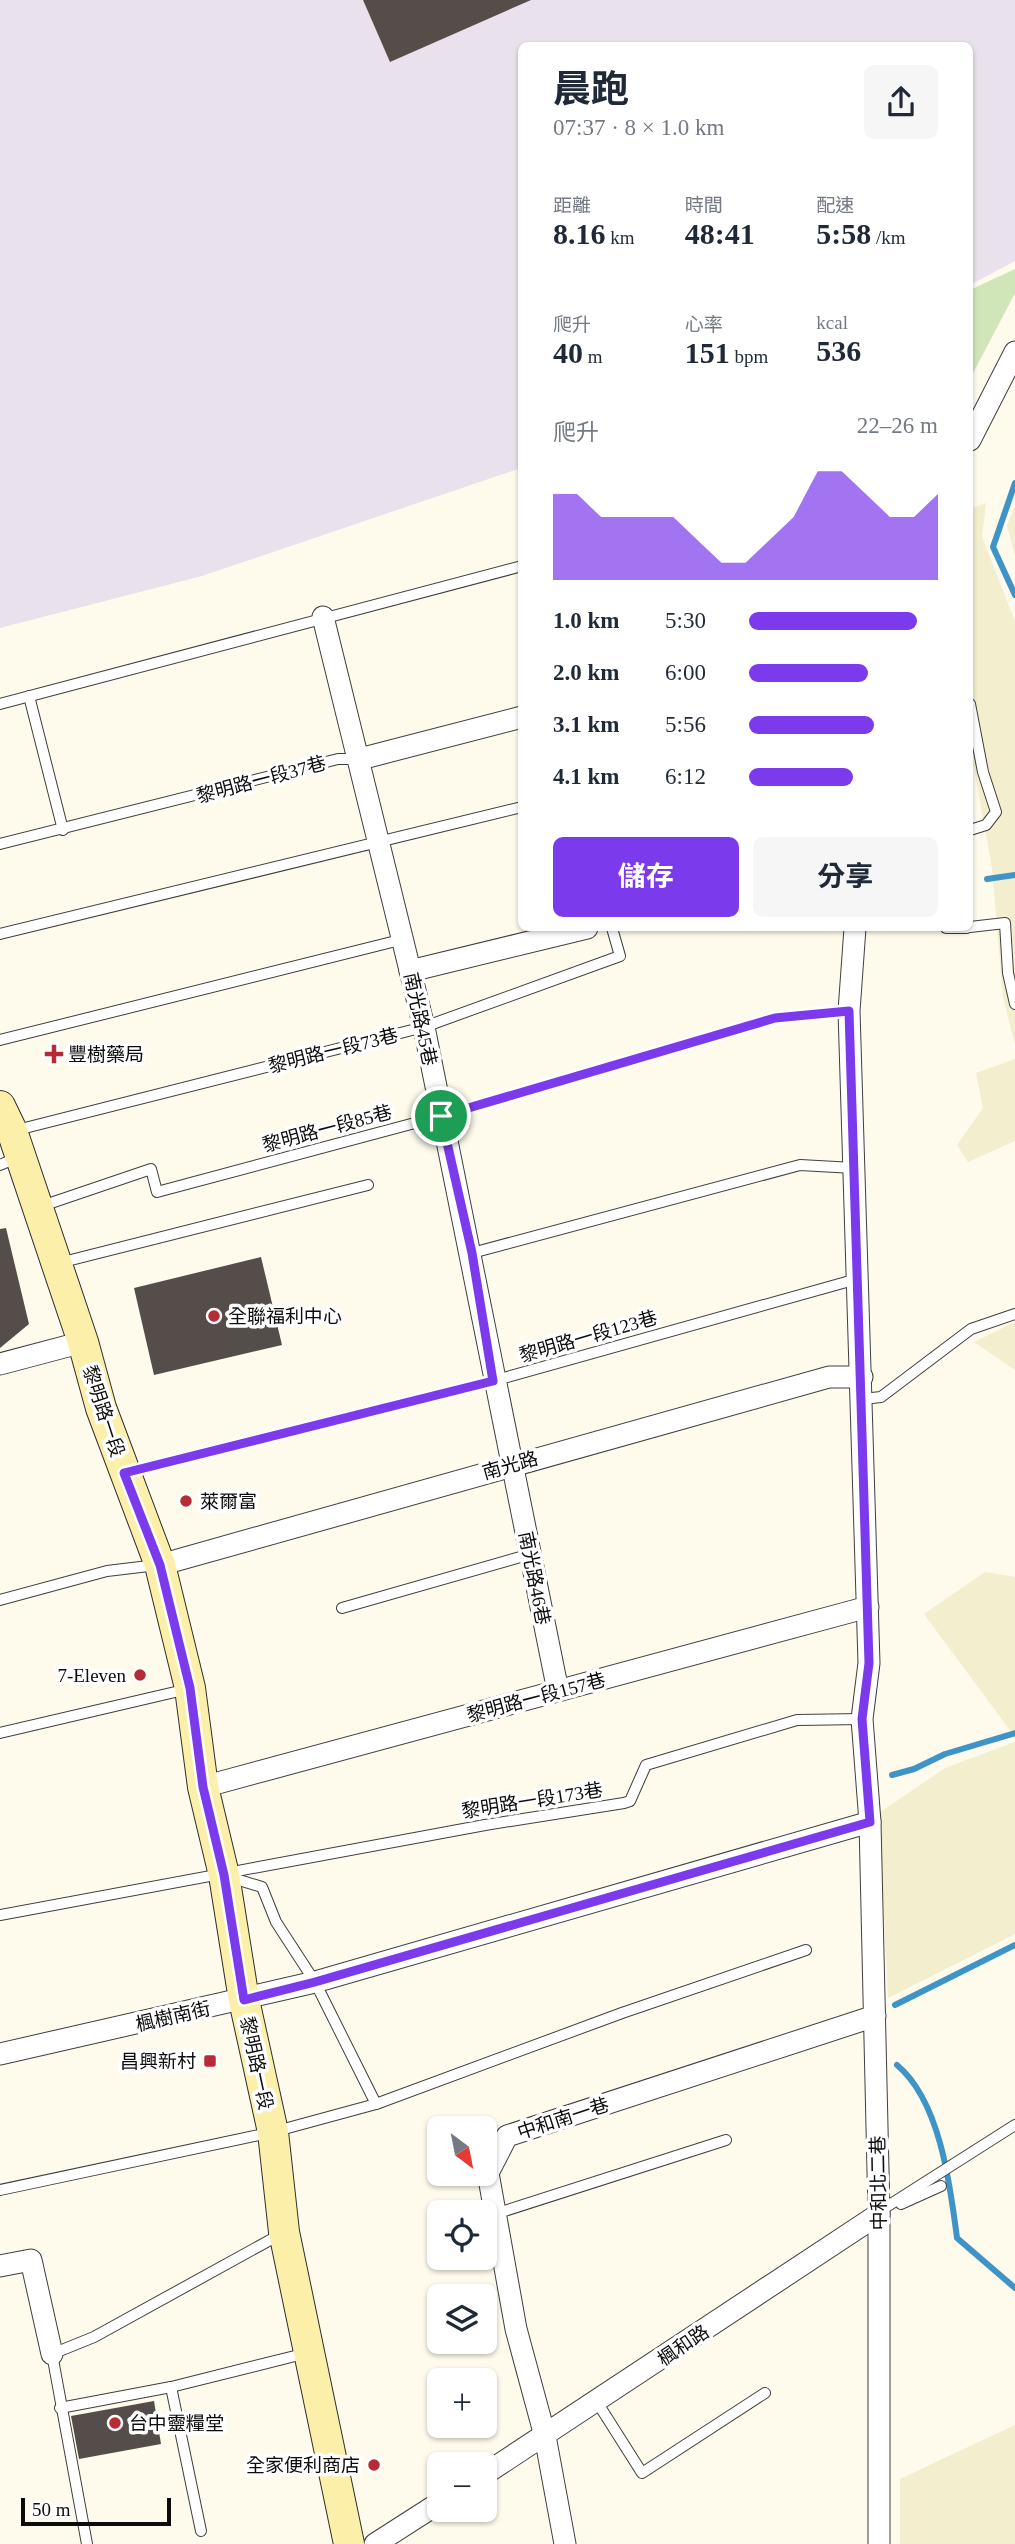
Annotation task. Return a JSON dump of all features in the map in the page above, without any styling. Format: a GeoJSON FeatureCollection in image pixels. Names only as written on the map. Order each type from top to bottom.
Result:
{"type":"FeatureCollection","features":[{"type":"Feature","properties":{"kind":"main road","name":"黎明路一段"},"geometry":{"type":"LineString","coordinates":[[8,1140],[36,1208],[83,1342],[101,1408],[160,1565],[190,1688],[203,1787],[224,1875],[244,2000],[273,2132],[284,2232],[307,2353],[349,2544]]}},
{"type":"Feature","properties":{"kind":"street"},"geometry":{"type":"LineString","coordinates":[[973,434],[1015,352]]}},
{"type":"Feature","properties":{"kind":"street","name":"南光路45巷"},"geometry":{"type":"LineString","coordinates":[[323,617],[424,1027],[472,1253],[493,1381],[513,1464]]}},
{"type":"Feature","properties":{"kind":"street","name":"黎明路一段37巷"},"geometry":{"type":"LineString","coordinates":[[360,759],[518,718]]}},
{"type":"Feature","properties":{"kind":"street"},"geometry":{"type":"LineString","coordinates":[[410,971],[574,931]]}},
{"type":"Feature","properties":{"kind":"street","name":"中和北二巷"},"geometry":{"type":"LineString","coordinates":[[856,931],[849,1011],[868,1607],[869,1663],[862,1719],[870,1822],[881,2212],[879,2544]]}},
{"type":"Feature","properties":{"kind":"street"},"geometry":{"type":"LineString","coordinates":[[0,1364],[83,1342]]}},
{"type":"Feature","properties":{"kind":"street","name":"南光路"},"geometry":{"type":"LineString","coordinates":[[160,1565],[829,1377],[862,1377]]}},
{"type":"Feature","properties":{"kind":"street","name":"南光路46巷"},"geometry":{"type":"LineString","coordinates":[[513,1464],[558,1691]]}},
{"type":"Feature","properties":{"kind":"street","name":"黎明路一段157巷"},"geometry":{"type":"LineString","coordinates":[[203,1787],[868,1607]]}},
{"type":"Feature","properties":{"kind":"street","name":"楓樹南街"},"geometry":{"type":"LineString","coordinates":[[0,2054],[315,1982],[870,1822]]}},
{"type":"Feature","properties":{"kind":"street","name":"中和南一巷"},"geometry":{"type":"LineString","coordinates":[[493,2200],[488,2174],[507,2136],[875,2016]]}},
{"type":"Feature","properties":{"kind":"street","name":"楓和路"},"geometry":{"type":"LineString","coordinates":[[497,2466],[881,2212]]}},
{"type":"Feature","properties":{"kind":"street","name":"中和南一巷"},"geometry":{"type":"LineString","coordinates":[[497,2225],[516,2329],[545,2436],[565,2544]]}},
{"type":"Feature","properties":{"kind":"street"},"geometry":{"type":"LineString","coordinates":[[0,2266],[32,2260],[52,2354]]}},
{"type":"Feature","properties":{"kind":"street"},"geometry":{"type":"LineString","coordinates":[[375,2544],[427,2511]]}},
{"type":"Feature","properties":{"kind":"lane"},"geometry":{"type":"LineString","coordinates":[[0,704],[518,567]]}},
{"type":"Feature","properties":{"kind":"lane"},"geometry":{"type":"LineString","coordinates":[[29,696],[63,830]]}},
{"type":"Feature","properties":{"kind":"lane"},"geometry":{"type":"LineString","coordinates":[[973,719],[996,812],[986,825],[973,829]]}},
{"type":"Feature","properties":{"kind":"lane","name":"黎明路一段37巷"},"geometry":{"type":"LineString","coordinates":[[0,844],[338,759],[360,759]]}},
{"type":"Feature","properties":{"kind":"lane"},"geometry":{"type":"LineString","coordinates":[[0,934],[518,808]]}},
{"type":"Feature","properties":{"kind":"lane"},"geometry":{"type":"LineString","coordinates":[[973,926],[1005,923],[1008,973],[1015,1004]]}},
{"type":"Feature","properties":{"kind":"lane","name":"黎明路一段73巷"},"geometry":{"type":"LineString","coordinates":[[8,1140],[424,1027],[620,956],[613,931]]}},
{"type":"Feature","properties":{"kind":"lane"},"geometry":{"type":"LineString","coordinates":[[0,1040],[404,939]]}},
{"type":"Feature","properties":{"kind":"lane","name":"黎明路一段85巷"},"geometry":{"type":"LineString","coordinates":[[36,1208],[151,1169],[157,1192],[441,1116],[775,1018],[849,1011]]}},
{"type":"Feature","properties":{"kind":"lane"},"geometry":{"type":"LineString","coordinates":[[472,1253],[800,1165],[854,1168]]}},
{"type":"Feature","properties":{"kind":"lane"},"geometry":{"type":"LineString","coordinates":[[56,1264],[368,1185]]}},
{"type":"Feature","properties":{"kind":"lane","name":"黎明路一段123巷"},"geometry":{"type":"LineString","coordinates":[[124,1473],[493,1381],[856,1279]]}},
{"type":"Feature","properties":{"kind":"lane"},"geometry":{"type":"LineString","coordinates":[[863,1399],[881,1397],[971,1329],[1015,1314]]}},
{"type":"Feature","properties":{"kind":"lane"},"geometry":{"type":"LineString","coordinates":[[342,1608],[531,1555]]}},
{"type":"Feature","properties":{"kind":"lane"},"geometry":{"type":"LineString","coordinates":[[0,1600],[107,1571],[160,1565]]}},
{"type":"Feature","properties":{"kind":"lane"},"geometry":{"type":"LineString","coordinates":[[0,1733],[190,1688]]}},
{"type":"Feature","properties":{"kind":"lane","name":"黎明路一段173巷"},"geometry":{"type":"LineString","coordinates":[[0,1915],[485,1825],[624,1803],[630,1801],[646,1765],[797,1720],[862,1719]]}},
{"type":"Feature","properties":{"kind":"lane"},"geometry":{"type":"LineString","coordinates":[[224,1875],[262,1887],[276,1922],[315,1982],[376,2104]]}},
{"type":"Feature","properties":{"kind":"lane"},"geometry":{"type":"LineString","coordinates":[[0,2190],[273,2132],[376,2104],[622,2013],[806,1950]]}},
{"type":"Feature","properties":{"kind":"lane"},"geometry":{"type":"LineString","coordinates":[[881,2212],[1015,2124]]}},
{"type":"Feature","properties":{"kind":"lane"},"geometry":{"type":"LineString","coordinates":[[497,2213],[726,2140]]}},
{"type":"Feature","properties":{"kind":"lane"},"geometry":{"type":"LineString","coordinates":[[881,2212],[941,2186]]}},
{"type":"Feature","properties":{"kind":"lane"},"geometry":{"type":"LineString","coordinates":[[87,2544],[52,2354],[94,2337],[284,2232]]}},
{"type":"Feature","properties":{"kind":"lane"},"geometry":{"type":"LineString","coordinates":[[60,2408],[171,2387],[307,2353]]}},
{"type":"Feature","properties":{"kind":"lane"},"geometry":{"type":"LineString","coordinates":[[171,2387],[201,2531]]}},
{"type":"Feature","properties":{"kind":"lane"},"geometry":{"type":"LineString","coordinates":[[597,2402],[642,2473],[765,2393]]}},
{"type":"Feature","properties":{"kind":"shaded area"},"geometry":{"type":"Polygon","coordinates":[[[0,0],[1015,0],[1015,261],[973,283],[973,42],[518,42],[518,469],[202,576],[0,628],[0,0]]]}},
{"type":"Feature","properties":{"kind":"shaded area"},"geometry":{"type":"Polygon","coordinates":[[[986,503],[982,537],[1015,621],[1015,1045],[1003,997],[992,868],[973,763],[973,508],[986,503]]]}},
{"type":"Feature","properties":{"kind":"shaded area"},"geometry":{"type":"Polygon","coordinates":[[[1015,506],[1015,556],[1007,525],[1015,506]]]}},
{"type":"Feature","properties":{"kind":"shaded area"},"geometry":{"type":"Polygon","coordinates":[[[1015,1059],[1015,1141],[968,1162],[957,1145],[983,1108],[976,1073],[1015,1059]]]}},
{"type":"Feature","properties":{"kind":"shaded area"},"geometry":{"type":"Polygon","coordinates":[[[1015,1322],[1015,1370],[974,1342],[1015,1322]]]}},
{"type":"Feature","properties":{"kind":"shaded area"},"geometry":{"type":"Polygon","coordinates":[[[985,1572],[1015,1577],[1015,1737],[924,1614],[985,1572]]]}},
{"type":"Feature","properties":{"kind":"shaded area"},"geometry":{"type":"Polygon","coordinates":[[[1015,1742],[1015,1934],[888,1998],[879,1813],[945,1768],[1015,1742]]]}},
{"type":"Feature","properties":{"kind":"shaded area"},"geometry":{"type":"Polygon","coordinates":[[[1015,2425],[1015,2544],[900,2544],[900,2479],[1015,2425]]]}},
{"type":"Feature","properties":{"kind":"green space"},"geometry":{"type":"Polygon","coordinates":[[[1015,269],[1015,293],[973,373],[973,289],[1015,269]]]}},
{"type":"Feature","properties":{"kind":"building"},"geometry":{"type":"Polygon","coordinates":[[[363,0],[531,0],[390,62],[363,0]]]}},
{"type":"Feature","properties":{"kind":"building"},"geometry":{"type":"Polygon","coordinates":[[[6,1228],[29,1324],[0,1348],[0,1229],[6,1228]]]}},
{"type":"Feature","properties":{"kind":"building"},"geometry":{"type":"Polygon","coordinates":[[[261,1257],[282,1345],[154,1375],[134,1288],[261,1257]]]}},
{"type":"Feature","properties":{"kind":"building","name":"台中靈糧堂"},"geometry":{"type":"Polygon","coordinates":[[[154,2401],[161,2444],[79,2459],[71,2416],[154,2401]]]}},
{"type":"Feature","properties":{"kind":"waterway"},"geometry":{"type":"LineString","coordinates":[[1015,483],[993,547],[1015,595]]}},
{"type":"Feature","properties":{"kind":"waterway"},"geometry":{"type":"LineString","coordinates":[[987,879],[1015,875]]}},
{"type":"Feature","properties":{"kind":"waterway"},"geometry":{"type":"LineString","coordinates":[[892,1775],[914,1769],[945,1754],[1015,1733]]}},
{"type":"Feature","properties":{"kind":"waterway"},"geometry":{"type":"LineString","coordinates":[[895,2005],[1015,1945]]}},
{"type":"Feature","properties":{"kind":"waterway"},"geometry":{"type":"LineString","coordinates":[[897,2065],[912,2081],[933,2121],[951,2193],[957,2238],[1015,2288]]}},
{"type":"Feature","properties":{"kind":"place","name":"豐樹藥局"},"geometry":{"type":"Point","coordinates":[54,1054]}},
{"type":"Feature","properties":{"kind":"place","name":"全聯福利中心"},"geometry":{"type":"Point","coordinates":[214,1316]}},
{"type":"Feature","properties":{"kind":"place","name":"萊爾富"},"geometry":{"type":"Point","coordinates":[186,1501]}},
{"type":"Feature","properties":{"kind":"place","name":"7-Eleven"},"geometry":{"type":"Point","coordinates":[140,1675]}},
{"type":"Feature","properties":{"kind":"place","name":"昌興新村"},"geometry":{"type":"Point","coordinates":[210,2061]}},
{"type":"Feature","properties":{"kind":"place","name":"台中靈糧堂"},"geometry":{"type":"Point","coordinates":[115,2423]}},
{"type":"Feature","properties":{"kind":"place","name":"全家便利商店"},"geometry":{"type":"Point","coordinates":[374,2465]}},
{"type":"Feature","properties":{"kind":"route"},"geometry":{"type":"LineString","coordinates":[[849,1011],[869,1663],[862,1719],[870,1822],[315,1982],[244,2000],[224,1875],[203,1787],[190,1688],[160,1565],[124,1473],[493,1381],[472,1253],[441,1116],[775,1018],[849,1011]]}}]}
